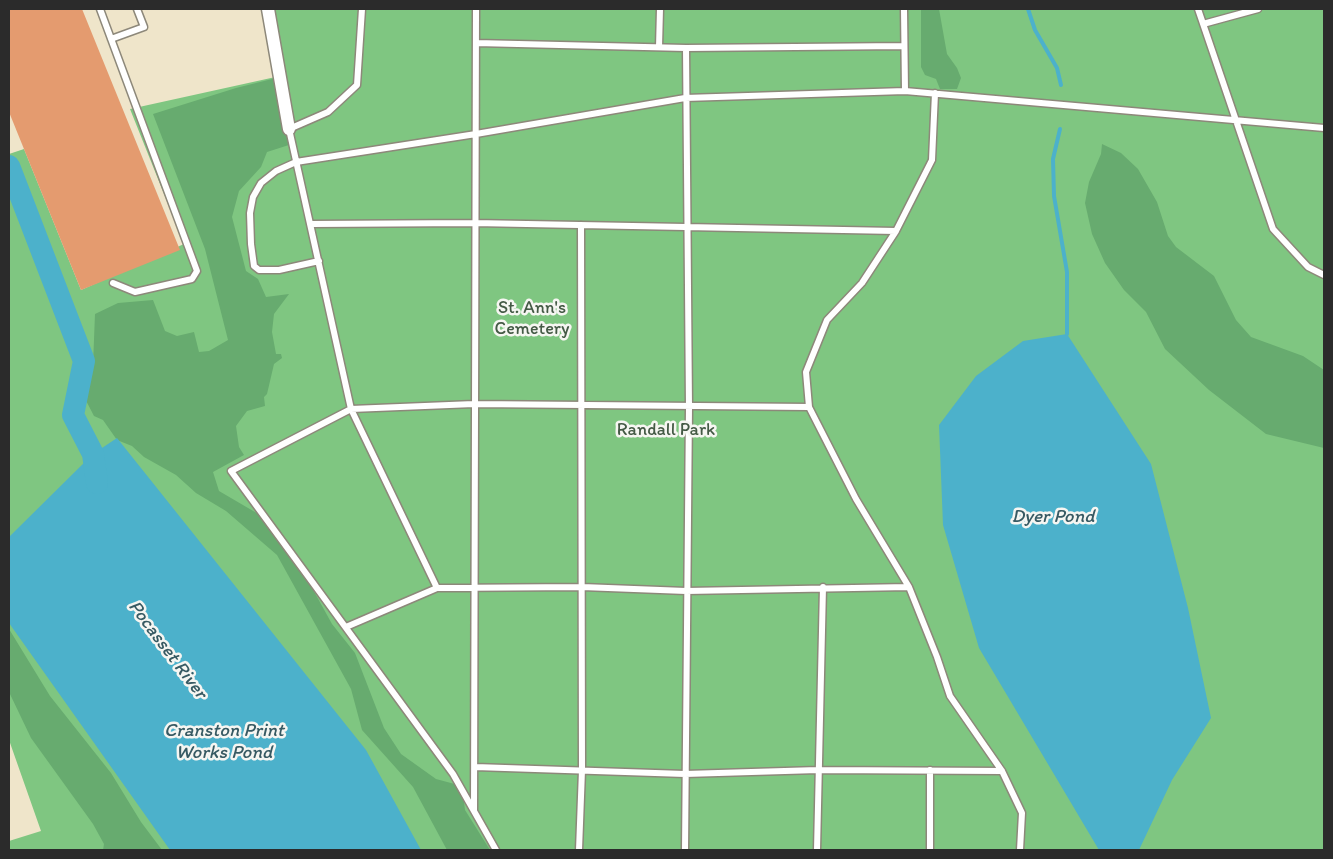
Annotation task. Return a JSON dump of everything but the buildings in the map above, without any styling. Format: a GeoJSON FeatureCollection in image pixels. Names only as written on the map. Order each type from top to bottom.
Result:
{"type":"FeatureCollection","features":[{"type":"Feature","properties":{"kind":"street"},"geometry":{"type":"LineString","coordinates":[[268,9],[289,129]]}},
{"type":"Feature","properties":{"kind":"lane"},"geometry":{"type":"LineString","coordinates":[[100,9],[197,271],[192,279],[150,290],[135,292],[113,283]]}},
{"type":"Feature","properties":{"kind":"lane"},"geometry":{"type":"LineString","coordinates":[[111,39],[144,27],[137,9]]}},
{"type":"Feature","properties":{"kind":"lane"},"geometry":{"type":"LineString","coordinates":[[362,9],[357,85],[328,112],[289,129],[351,409],[436,588]]}},
{"type":"Feature","properties":{"kind":"lane"},"geometry":{"type":"LineString","coordinates":[[474,811],[476,9]]}},
{"type":"Feature","properties":{"kind":"lane"},"geometry":{"type":"LineString","coordinates":[[659,47],[660,9]]}},
{"type":"Feature","properties":{"kind":"lane"},"geometry":{"type":"LineString","coordinates":[[904,9],[905,91]]}},
{"type":"Feature","properties":{"kind":"lane"},"geometry":{"type":"LineString","coordinates":[[1198,9],[1273,229],[1308,267],[1324,275]]}},
{"type":"Feature","properties":{"kind":"lane"},"geometry":{"type":"LineString","coordinates":[[1203,24],[1258,9]]}},
{"type":"Feature","properties":{"kind":"lane"},"geometry":{"type":"LineString","coordinates":[[476,43],[686,48],[904,46]]}},
{"type":"Feature","properties":{"kind":"lane"},"geometry":{"type":"LineString","coordinates":[[685,850],[689,407],[686,48]]}},
{"type":"Feature","properties":{"kind":"lane"},"geometry":{"type":"LineString","coordinates":[[319,261],[279,270],[259,270],[254,266],[250,213],[253,197],[262,183],[276,171],[296,162],[476,134],[685,98],[905,91],[1324,128]]}},
{"type":"Feature","properties":{"kind":"lane"},"geometry":{"type":"LineString","coordinates":[[935,93],[932,160],[896,231],[862,283],[827,320],[806,372],[808,407],[856,499],[908,587],[937,657],[950,696],[1002,771],[1022,813],[1020,850]]}},
{"type":"Feature","properties":{"kind":"lane"},"geometry":{"type":"LineString","coordinates":[[311,224],[474,223],[896,231]]}},
{"type":"Feature","properties":{"kind":"lane"},"geometry":{"type":"LineString","coordinates":[[579,850],[582,770],[581,225]]}},
{"type":"Feature","properties":{"kind":"lane"},"geometry":{"type":"LineString","coordinates":[[496,850],[453,774],[231,471],[351,409],[474,404],[808,407]]}},
{"type":"Feature","properties":{"kind":"lane"},"geometry":{"type":"LineString","coordinates":[[346,627],[436,588],[582,587],[686,591],[908,587]]}},
{"type":"Feature","properties":{"kind":"lane"},"geometry":{"type":"LineString","coordinates":[[817,850],[823,588]]}},
{"type":"Feature","properties":{"kind":"lane"},"geometry":{"type":"LineString","coordinates":[[475,766],[685,774],[818,770],[1002,771]]}},
{"type":"Feature","properties":{"kind":"lane"},"geometry":{"type":"LineString","coordinates":[[930,770],[930,850]]}},
{"type":"Feature","properties":{"kind":"green space","name":"Randall Park"},"geometry":{"type":"Polygon","coordinates":[[[268,9],[1324,9],[1324,850],[9,850],[9,841],[41,831],[9,740],[9,154],[24,149],[81,290],[184,244],[130,109],[280,76],[268,9]]]}},
{"type":"Feature","properties":{"kind":"green space"},"geometry":{"type":"Polygon","coordinates":[[[921,9],[939,9],[947,54],[957,68],[961,78],[957,89],[940,89],[936,79],[925,75],[921,67],[921,9]]]}},
{"type":"Feature","properties":{"kind":"green space"},"geometry":{"type":"Polygon","coordinates":[[[280,77],[292,144],[267,152],[261,167],[239,191],[232,217],[246,271],[258,279],[266,297],[289,294],[274,314],[272,332],[276,354],[281,354],[282,358],[274,364],[267,394],[264,397],[265,406],[247,411],[236,426],[239,447],[244,455],[213,472],[219,491],[260,515],[280,530],[332,624],[355,653],[384,728],[401,754],[436,779],[462,786],[465,810],[490,850],[447,850],[413,787],[362,730],[351,689],[277,555],[226,511],[196,493],[176,475],[144,457],[132,446],[117,440],[103,420],[94,416],[80,389],[93,365],[95,314],[118,303],[153,300],[165,331],[177,336],[194,332],[199,352],[209,351],[228,340],[205,249],[153,114],[236,88],[280,77]]]}},
{"type":"Feature","properties":{"kind":"green space"},"geometry":{"type":"Polygon","coordinates":[[[1102,144],[1121,153],[1138,169],[1157,202],[1168,236],[1176,247],[1214,276],[1236,320],[1251,337],[1303,356],[1324,370],[1324,448],[1266,434],[1209,390],[1165,349],[1146,312],[1124,290],[1105,263],[1092,234],[1085,203],[1089,182],[1101,154],[1102,144]]]}},
{"type":"Feature","properties":{"kind":"green space"},"geometry":{"type":"Polygon","coordinates":[[[9,629],[50,696],[111,773],[141,822],[162,850],[103,850],[104,844],[93,824],[31,738],[9,692],[9,629]]]}},
{"type":"Feature","properties":{"kind":"water","name":"Dyer Pond"},"geometry":{"type":"Polygon","coordinates":[[[1067,334],[1151,464],[1188,608],[1211,718],[1172,780],[1139,850],[1099,850],[979,648],[943,525],[939,425],[976,376],[1023,341],[1067,334]]]}},
{"type":"Feature","properties":{"kind":"water","name":"Cranston Print Works Pond"},"geometry":{"type":"Polygon","coordinates":[[[117,438],[366,750],[421,850],[170,850],[9,623],[9,537],[93,454],[117,438]]]}},
{"type":"Feature","properties":{"kind":"waterway"},"geometry":{"type":"LineString","coordinates":[[1028,9],[1035,30],[1057,68],[1061,85]]}},
{"type":"Feature","properties":{"kind":"waterway"},"geometry":{"type":"LineString","coordinates":[[1060,129],[1053,159],[1054,196],[1067,272],[1067,334]]}},
{"type":"Feature","properties":{"kind":"waterway","name":"Pocasset River"},"geometry":{"type":"LineString","coordinates":[[9,166],[84,361],[73,415],[93,454],[97,483]]}},
{"type":"Feature","properties":{"kind":"park label","name":"St. Ann's Cemetery"},"geometry":{"type":"Point","coordinates":[532,318]}}]}
